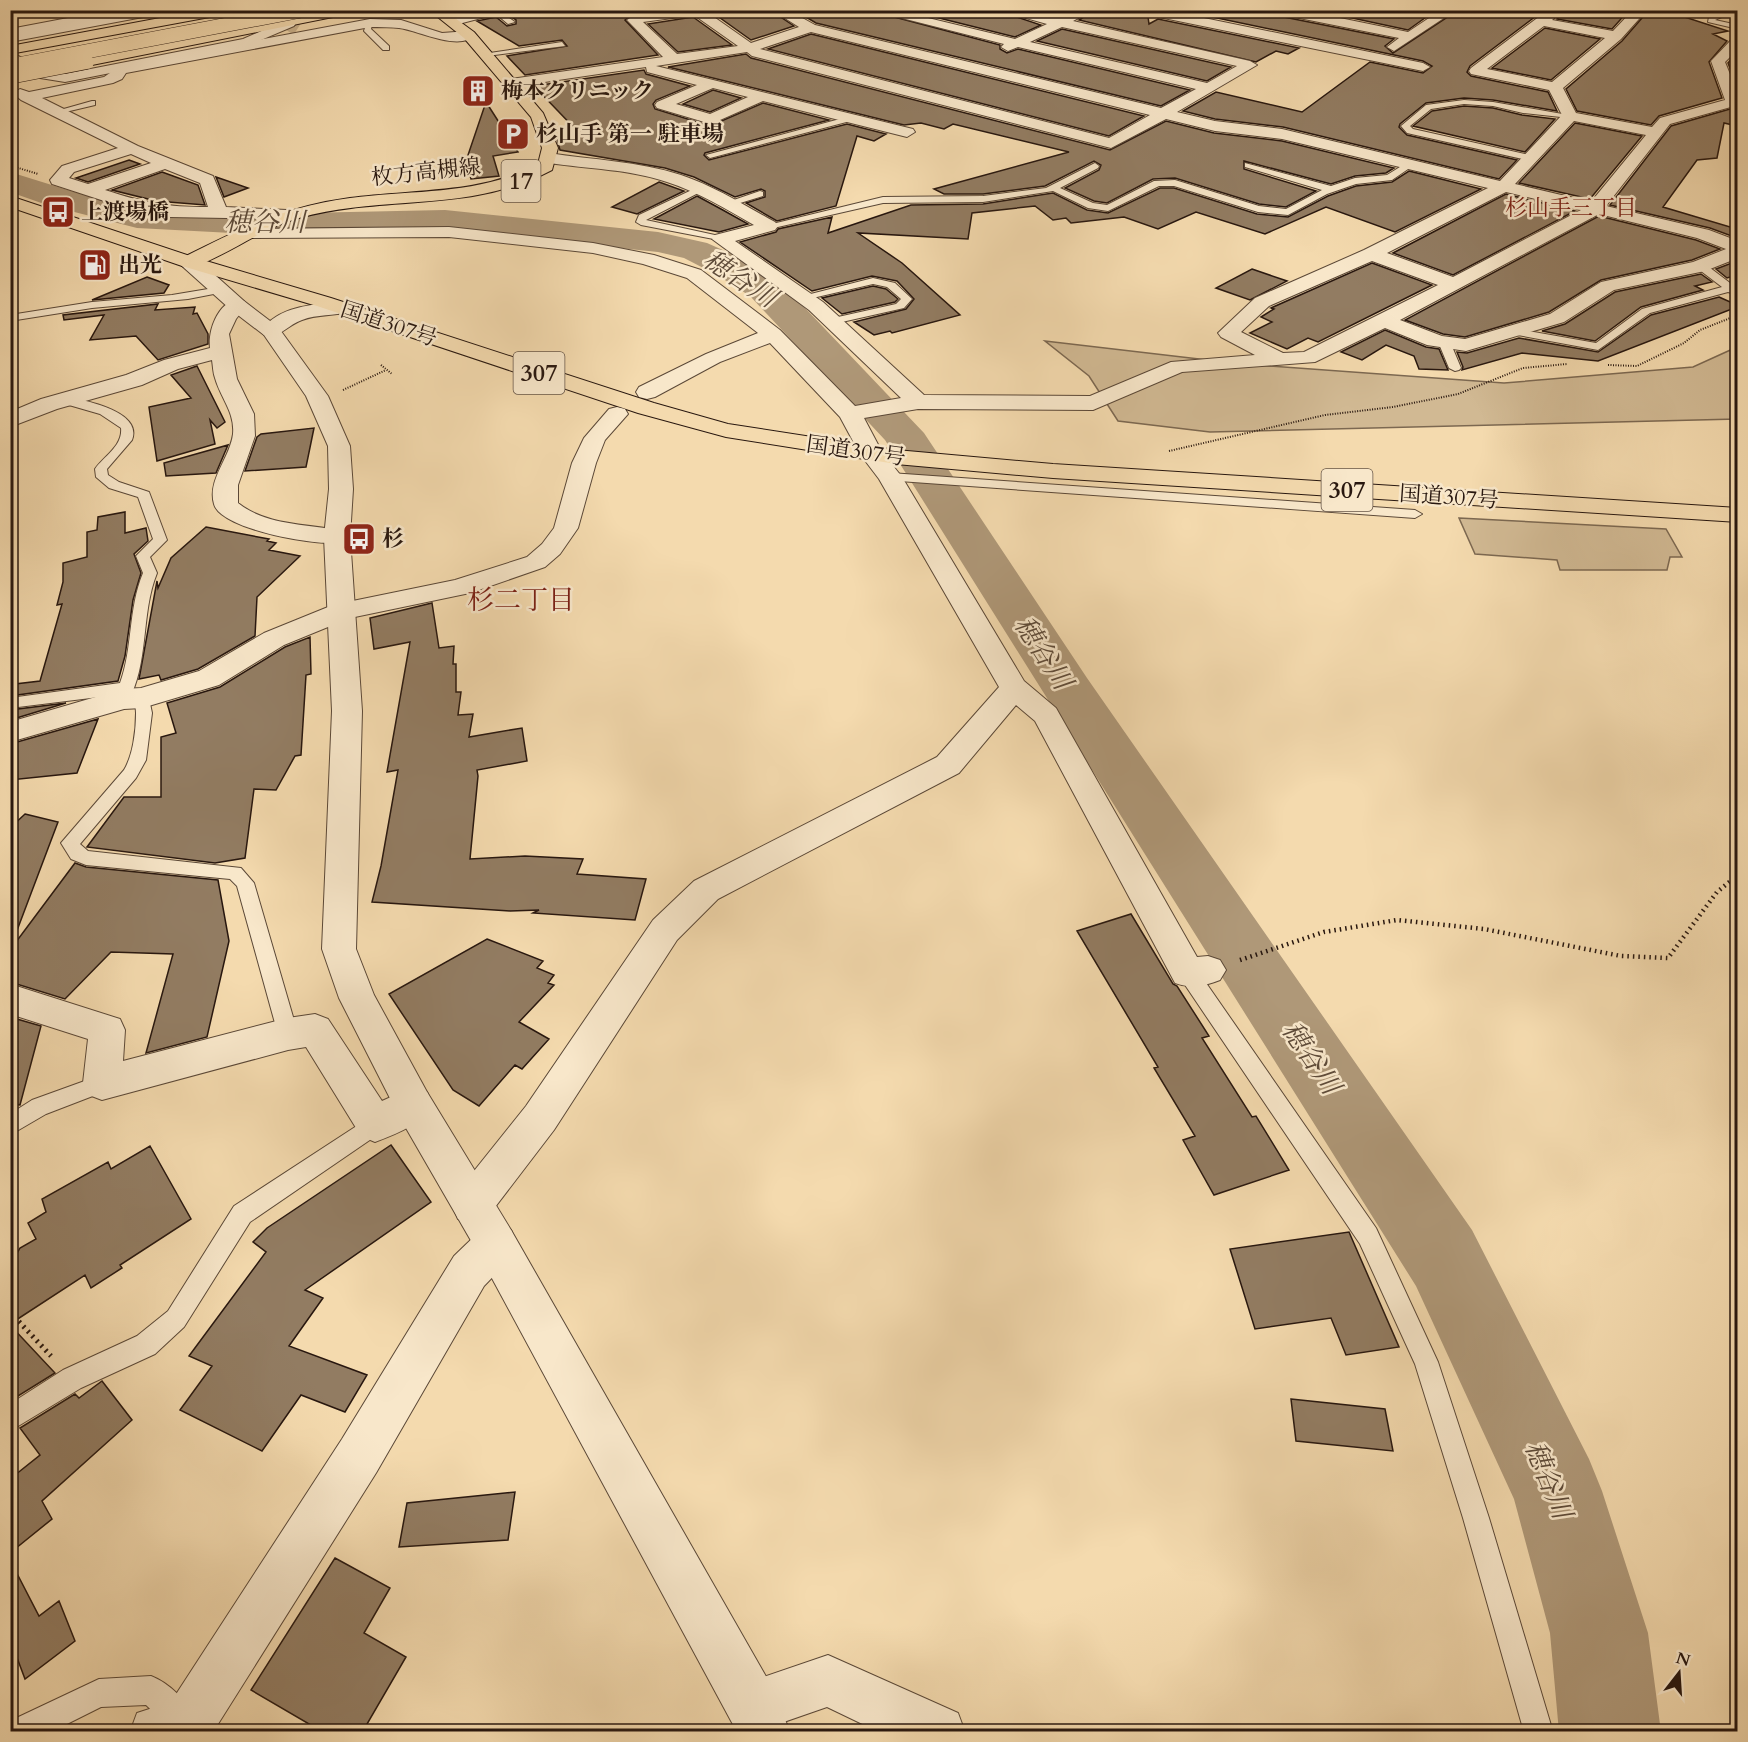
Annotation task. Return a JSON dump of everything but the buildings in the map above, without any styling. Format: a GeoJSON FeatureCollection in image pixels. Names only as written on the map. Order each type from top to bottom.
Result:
{"type":"FeatureCollection","features":[{"type":"Feature","properties":{"kind":"main road"},"geometry":{"type":"LineString","coordinates":[[10,50],[226,10]]}},
{"type":"Feature","properties":{"kind":"main road"},"geometry":{"type":"LineString","coordinates":[[10,56],[256,10]]}},
{"type":"Feature","properties":{"kind":"main road"},"geometry":{"type":"LineString","coordinates":[[10,66],[304,10]]}},
{"type":"Feature","properties":{"kind":"main road"},"geometry":{"type":"LineString","coordinates":[[10,77],[87,62],[298,29],[348,10]]}},
{"type":"Feature","properties":{"kind":"main road","name":"17"},"geometry":{"type":"LineString","coordinates":[[435,10],[468,35],[487,54],[538,116],[550,148],[549,158]]}},
{"type":"Feature","properties":{"kind":"main road","name":"枚方高槻線"},"geometry":{"type":"LineString","coordinates":[[189,262],[247,233],[293,214],[350,203],[488,190],[528,179],[546,167],[549,158]]}},
{"type":"Feature","properties":{"kind":"main road","name":"国道307号"},"geometry":{"type":"LineString","coordinates":[[15,205],[657,411],[726,430],[886,463],[960,472],[1166,478],[1737,515]]}},
{"type":"Feature","properties":{"kind":"street"},"geometry":{"type":"LineString","coordinates":[[10,33],[133,10]]}},
{"type":"Feature","properties":{"kind":"street"},"geometry":{"type":"LineString","coordinates":[[10,38],[159,10]]}},
{"type":"Feature","properties":{"kind":"street"},"geometry":{"type":"LineString","coordinates":[[778,10],[810,28],[1215,126],[1282,134],[1594,210],[1703,234],[1737,249]]}},
{"type":"Feature","properties":{"kind":"street"},"geometry":{"type":"LineString","coordinates":[[876,10],[1209,88]]}},
{"type":"Feature","properties":{"kind":"street"},"geometry":{"type":"LineString","coordinates":[[901,17],[921,10]]}},
{"type":"Feature","properties":{"kind":"street"},"geometry":{"type":"LineString","coordinates":[[674,59],[633,20],[652,14],[696,11],[757,53],[1111,142],[1250,65],[1004,10]]}},
{"type":"Feature","properties":{"kind":"street"},"geometry":{"type":"LineString","coordinates":[[947,75],[1087,10]]}},
{"type":"Feature","properties":{"kind":"street"},"geometry":{"type":"LineString","coordinates":[[1144,10],[1423,67]]}},
{"type":"Feature","properties":{"kind":"street"},"geometry":{"type":"LineString","coordinates":[[1279,10],[1411,36]]}},
{"type":"Feature","properties":{"kind":"street"},"geometry":{"type":"LineString","coordinates":[[1555,87],[1476,71],[1557,10]]}},
{"type":"Feature","properties":{"kind":"street"},"geometry":{"type":"LineString","coordinates":[[1555,87],[1616,36],[1641,10]]}},
{"type":"Feature","properties":{"kind":"street"},"geometry":{"type":"LineString","coordinates":[[1422,12],[1446,13]]}},
{"type":"Feature","properties":{"kind":"street"},"geometry":{"type":"LineString","coordinates":[[1377,58],[1446,13]]}},
{"type":"Feature","properties":{"kind":"street"},"geometry":{"type":"LineString","coordinates":[[452,22],[504,15]]}},
{"type":"Feature","properties":{"kind":"street"},"geometry":{"type":"LineString","coordinates":[[1210,24],[1227,15]]}},
{"type":"Feature","properties":{"kind":"street"},"geometry":{"type":"LineString","coordinates":[[1542,22],[1616,36]]}},
{"type":"Feature","properties":{"kind":"street"},"geometry":{"type":"LineString","coordinates":[[26,97],[88,85],[117,76],[120,70],[298,29],[370,23],[401,24],[441,37],[468,35]]}},
{"type":"Feature","properties":{"kind":"street"},"geometry":{"type":"LineString","coordinates":[[511,83],[750,48],[810,28]]}},
{"type":"Feature","properties":{"kind":"street"},"geometry":{"type":"LineString","coordinates":[[65,78],[247,42],[298,29]]}},
{"type":"Feature","properties":{"kind":"street"},"geometry":{"type":"LineString","coordinates":[[850,414],[918,402],[1093,403],[1178,366],[1308,358],[1594,210],[1665,121],[1735,103],[1718,61],[1737,41]]}},
{"type":"Feature","properties":{"kind":"street"},"geometry":{"type":"LineString","coordinates":[[10,56],[39,75],[65,78],[88,85]]}},
{"type":"Feature","properties":{"kind":"street"},"geometry":{"type":"LineString","coordinates":[[636,65],[907,132]]}},
{"type":"Feature","properties":{"kind":"street"},"geometry":{"type":"LineString","coordinates":[[890,101],[928,83]]}},
{"type":"Feature","properties":{"kind":"street"},"geometry":{"type":"LineString","coordinates":[[711,84],[662,105],[711,119],[762,96]]}},
{"type":"Feature","properties":{"kind":"street"},"geometry":{"type":"LineString","coordinates":[[10,87],[132,149],[207,180],[219,212]]}},
{"type":"Feature","properties":{"kind":"street"},"geometry":{"type":"LineString","coordinates":[[1555,87],[1570,116]]}},
{"type":"Feature","properties":{"kind":"street"},"geometry":{"type":"LineString","coordinates":[[851,118],[871,110]]}},
{"type":"Feature","properties":{"kind":"street"},"geometry":{"type":"LineString","coordinates":[[1570,116],[1654,132]]}},
{"type":"Feature","properties":{"kind":"street"},"geometry":{"type":"LineString","coordinates":[[1280,360],[1228,333],[1262,302],[1371,254],[1503,187],[1570,116]]}},
{"type":"Feature","properties":{"kind":"street"},"geometry":{"type":"LineString","coordinates":[[132,149],[68,169],[58,180],[141,207],[169,212],[293,214]]}},
{"type":"Feature","properties":{"kind":"street"},"geometry":{"type":"LineString","coordinates":[[549,158],[594,165],[612,164],[662,174],[728,204],[769,226]]}},
{"type":"Feature","properties":{"kind":"street"},"geometry":{"type":"LineString","coordinates":[[88,190],[166,163]]}},
{"type":"Feature","properties":{"kind":"street"},"geometry":{"type":"LineString","coordinates":[[722,239],[769,226]]}},
{"type":"Feature","properties":{"kind":"street"},"geometry":{"type":"LineString","coordinates":[[247,233],[449,231],[593,248],[647,259],[694,274],[773,334],[850,414],[886,463],[1014,688],[1046,715],[1198,972]]}},
{"type":"Feature","properties":{"kind":"street"},"geometry":{"type":"LineString","coordinates":[[722,239],[804,297],[833,321],[918,402]]}},
{"type":"Feature","properties":{"kind":"street"},"geometry":{"type":"LineString","coordinates":[[1384,320],[1445,344],[1466,345],[1557,318],[1608,286],[1701,266],[1737,249]]}},
{"type":"Feature","properties":{"kind":"street"},"geometry":{"type":"LineString","coordinates":[[1371,254],[1454,284]]}},
{"type":"Feature","properties":{"kind":"street"},"geometry":{"type":"LineString","coordinates":[[189,262],[271,331],[319,401],[339,446],[341,489],[337,537],[347,711],[339,950],[357,998],[413,1104],[496,1244],[758,1718],[828,1681],[939,1731]]}},
{"type":"Feature","properties":{"kind":"street"},"geometry":{"type":"LineString","coordinates":[[228,297],[227,316],[219,334],[221,352],[226,379],[243,414],[244,436],[226,485],[226,505],[233,513],[264,524],[337,537]]}},
{"type":"Feature","properties":{"kind":"street"},"geometry":{"type":"LineString","coordinates":[[271,331],[284,320],[306,312],[342,309]]}},
{"type":"Feature","properties":{"kind":"street"},"geometry":{"type":"LineString","coordinates":[[647,392],[713,358],[773,334]]}},
{"type":"Feature","properties":{"kind":"street"},"geometry":{"type":"LineString","coordinates":[[10,420],[49,404],[134,380],[171,364],[221,352]]}},
{"type":"Feature","properties":{"kind":"street"},"geometry":{"type":"LineString","coordinates":[[10,732],[129,695],[209,678],[273,639],[343,611],[461,587],[536,562],[551,549],[566,528],[595,438],[617,414]]}},
{"type":"Feature","properties":{"kind":"street"},"geometry":{"type":"LineString","coordinates":[[472,1205],[540,1118],[665,930],[706,891],[948,765],[1014,688]]}},
{"type":"Feature","properties":{"kind":"street"},"geometry":{"type":"LineString","coordinates":[[10,999],[106,1029],[102,1083],[288,1034],[315,1030],[375,1124],[413,1104]]}},
{"type":"Feature","properties":{"kind":"street"},"geometry":{"type":"LineString","coordinates":[[178,1729],[359,1455],[469,1270],[496,1244]]}},
{"type":"Feature","properties":{"kind":"lane"},"geometry":{"type":"LineString","coordinates":[[1734,10],[1711,18],[1712,22],[1737,27]]}},
{"type":"Feature","properties":{"kind":"lane"},"geometry":{"type":"LineString","coordinates":[[370,23],[367,29],[386,48]]}},
{"type":"Feature","properties":{"kind":"lane"},"geometry":{"type":"LineString","coordinates":[[487,54],[562,44]]}},
{"type":"Feature","properties":{"kind":"lane"},"geometry":{"type":"LineString","coordinates":[[1530,158],[1410,131],[1405,126],[1429,107],[1464,102],[1493,104],[1523,111],[1570,116]]}},
{"type":"Feature","properties":{"kind":"lane"},"geometry":{"type":"LineString","coordinates":[[57,112],[92,103]]}},
{"type":"Feature","properties":{"kind":"lane"},"geometry":{"type":"LineString","coordinates":[[710,155],[851,118]]}},
{"type":"Feature","properties":{"kind":"lane"},"geometry":{"type":"LineString","coordinates":[[765,128],[782,136]]}},
{"type":"Feature","properties":{"kind":"lane"},"geometry":{"type":"LineString","coordinates":[[1248,165],[1330,189]]}},
{"type":"Feature","properties":{"kind":"lane"},"geometry":{"type":"LineString","coordinates":[[1053,188],[1091,206],[1108,208],[1157,183],[1175,183],[1274,212],[1288,212],[1330,189],[1355,181],[1389,178],[1408,165]]}},
{"type":"Feature","properties":{"kind":"lane"},"geometry":{"type":"LineString","coordinates":[[769,226],[884,200],[983,199],[1018,195],[1053,188],[1095,166]]}},
{"type":"Feature","properties":{"kind":"lane"},"geometry":{"type":"LineString","coordinates":[[699,190],[642,217],[640,222],[722,239]]}},
{"type":"Feature","properties":{"kind":"lane"},"geometry":{"type":"LineString","coordinates":[[728,204],[760,194]]}},
{"type":"Feature","properties":{"kind":"lane"},"geometry":{"type":"LineString","coordinates":[[1701,266],[1734,291]]}},
{"type":"Feature","properties":{"kind":"lane"},"geometry":{"type":"LineString","coordinates":[[804,297],[873,281],[891,285],[907,299],[900,306],[833,321]]}},
{"type":"Feature","properties":{"kind":"lane"},"geometry":{"type":"LineString","coordinates":[[1512,332],[1598,347],[1646,311],[1734,291]]}},
{"type":"Feature","properties":{"kind":"lane"},"geometry":{"type":"LineString","coordinates":[[10,318],[91,306],[183,298],[228,297]]}},
{"type":"Feature","properties":{"kind":"lane"},"geometry":{"type":"LineString","coordinates":[[1445,344],[1455,368]]}},
{"type":"Feature","properties":{"kind":"lane"},"geometry":{"type":"LineString","coordinates":[[66,400],[108,413],[124,421],[128,427],[128,437],[100,469],[102,477],[114,485],[144,495],[160,540],[143,556],[150,573],[143,586],[130,677],[129,695],[144,713],[138,760],[130,774],[70,843],[77,854],[86,858],[236,873],[245,883],[288,1034]]}},
{"type":"Feature","properties":{"kind":"lane"},"geometry":{"type":"LineString","coordinates":[[886,463],[916,478],[960,472],[1415,514]]}},
{"type":"Feature","properties":{"kind":"lane"},"geometry":{"type":"LineString","coordinates":[[10,703],[129,695]]}},
{"type":"Feature","properties":{"kind":"lane"},"geometry":{"type":"LineString","coordinates":[[1198,972],[1368,1236],[1426,1362],[1476,1518],[1539,1731]]}},
{"type":"Feature","properties":{"kind":"lane"},"geometry":{"type":"LineString","coordinates":[[10,1126],[39,1107],[104,1083]]}},
{"type":"Feature","properties":{"kind":"lane"},"geometry":{"type":"LineString","coordinates":[[10,1419],[72,1379],[146,1345],[176,1319],[242,1214],[375,1124]]}},
{"type":"Feature","properties":{"kind":"lane"},"geometry":{"type":"LineString","coordinates":[[19,1731],[99,1693],[151,1690],[178,1729]]}},
{"type":"Feature","properties":{"kind":"path"},"geometry":{"type":"LineString","coordinates":[[1606,365],[1637,366],[1684,343],[1700,330],[1737,315]]}},
{"type":"Feature","properties":{"kind":"path"},"geometry":{"type":"LineString","coordinates":[[1166,478],[1165,452],[1325,415],[1393,407],[1458,394],[1523,368],[1574,364]]}},
{"type":"Feature","properties":{"kind":"path"},"geometry":{"type":"LineString","coordinates":[[381,365],[392,375]]}},
{"type":"Feature","properties":{"kind":"path"},"geometry":{"type":"LineString","coordinates":[[319,401],[386,370]]}},
{"type":"Feature","properties":{"kind":"path"},"geometry":{"type":"LineString","coordinates":[[1198,972],[1324,932],[1397,920],[1484,928],[1621,956],[1668,958],[1717,892],[1737,875]]}},
{"type":"Feature","properties":{"kind":"path"},"geometry":{"type":"LineString","coordinates":[[10,1176],[10,1188]]}},
{"type":"Feature","properties":{"kind":"path"},"geometry":{"type":"LineString","coordinates":[[10,1312],[72,1379]]}},
{"type":"Feature","properties":{"kind":"shaded area"},"geometry":{"type":"Polygon","coordinates":[[[1045,341],[1242,364],[1504,383],[1693,367],[1737,347],[1737,419],[1210,432],[1118,421],[1089,376],[1045,341]]]}},
{"type":"Feature","properties":{"kind":"shaded area"},"geometry":{"type":"Polygon","coordinates":[[[1459,518],[1666,529],[1682,557],[1670,557],[1667,570],[1560,570],[1557,560],[1475,554],[1459,518]]]}},
{"type":"Feature","properties":{"kind":"waterway","name":"穂谷川"},"geometry":{"type":"LineString","coordinates":[[10,181],[59,198],[137,218],[251,224],[445,220],[658,242],[695,250],[730,267],[763,288],[794,318],[902,433],[1068,691],[1444,1258],[1557,1491],[1599,1633],[1610,1732]]}},
{"type":"Feature","properties":{"kind":"tunnel"},"geometry":{"type":"LineString","coordinates":[[268,10],[299,30]]}},
{"type":"Feature","properties":{"kind":"place","name":"梅本クリニック"},"geometry":{"type":"Point","coordinates":[478,91]}},
{"type":"Feature","properties":{"kind":"place","name":"杉山手 第一 駐車場"},"geometry":{"type":"Point","coordinates":[513,134]}},
{"type":"Feature","properties":{"kind":"place","name":"上渡場橋"},"geometry":{"type":"Point","coordinates":[58,212]}},
{"type":"Feature","properties":{"kind":"place","name":"出光"},"geometry":{"type":"Point","coordinates":[95,265]}},
{"type":"Feature","properties":{"kind":"place","name":"杉"},"geometry":{"type":"Point","coordinates":[359,539]}},
{"type":"Feature","properties":{"kind":"district","name":"杉山手三丁目"},"geometry":{"type":"Point","coordinates":[1571,208]}},
{"type":"Feature","properties":{"kind":"district","name":"杉二丁目"},"geometry":{"type":"Point","coordinates":[521,600]}}]}
